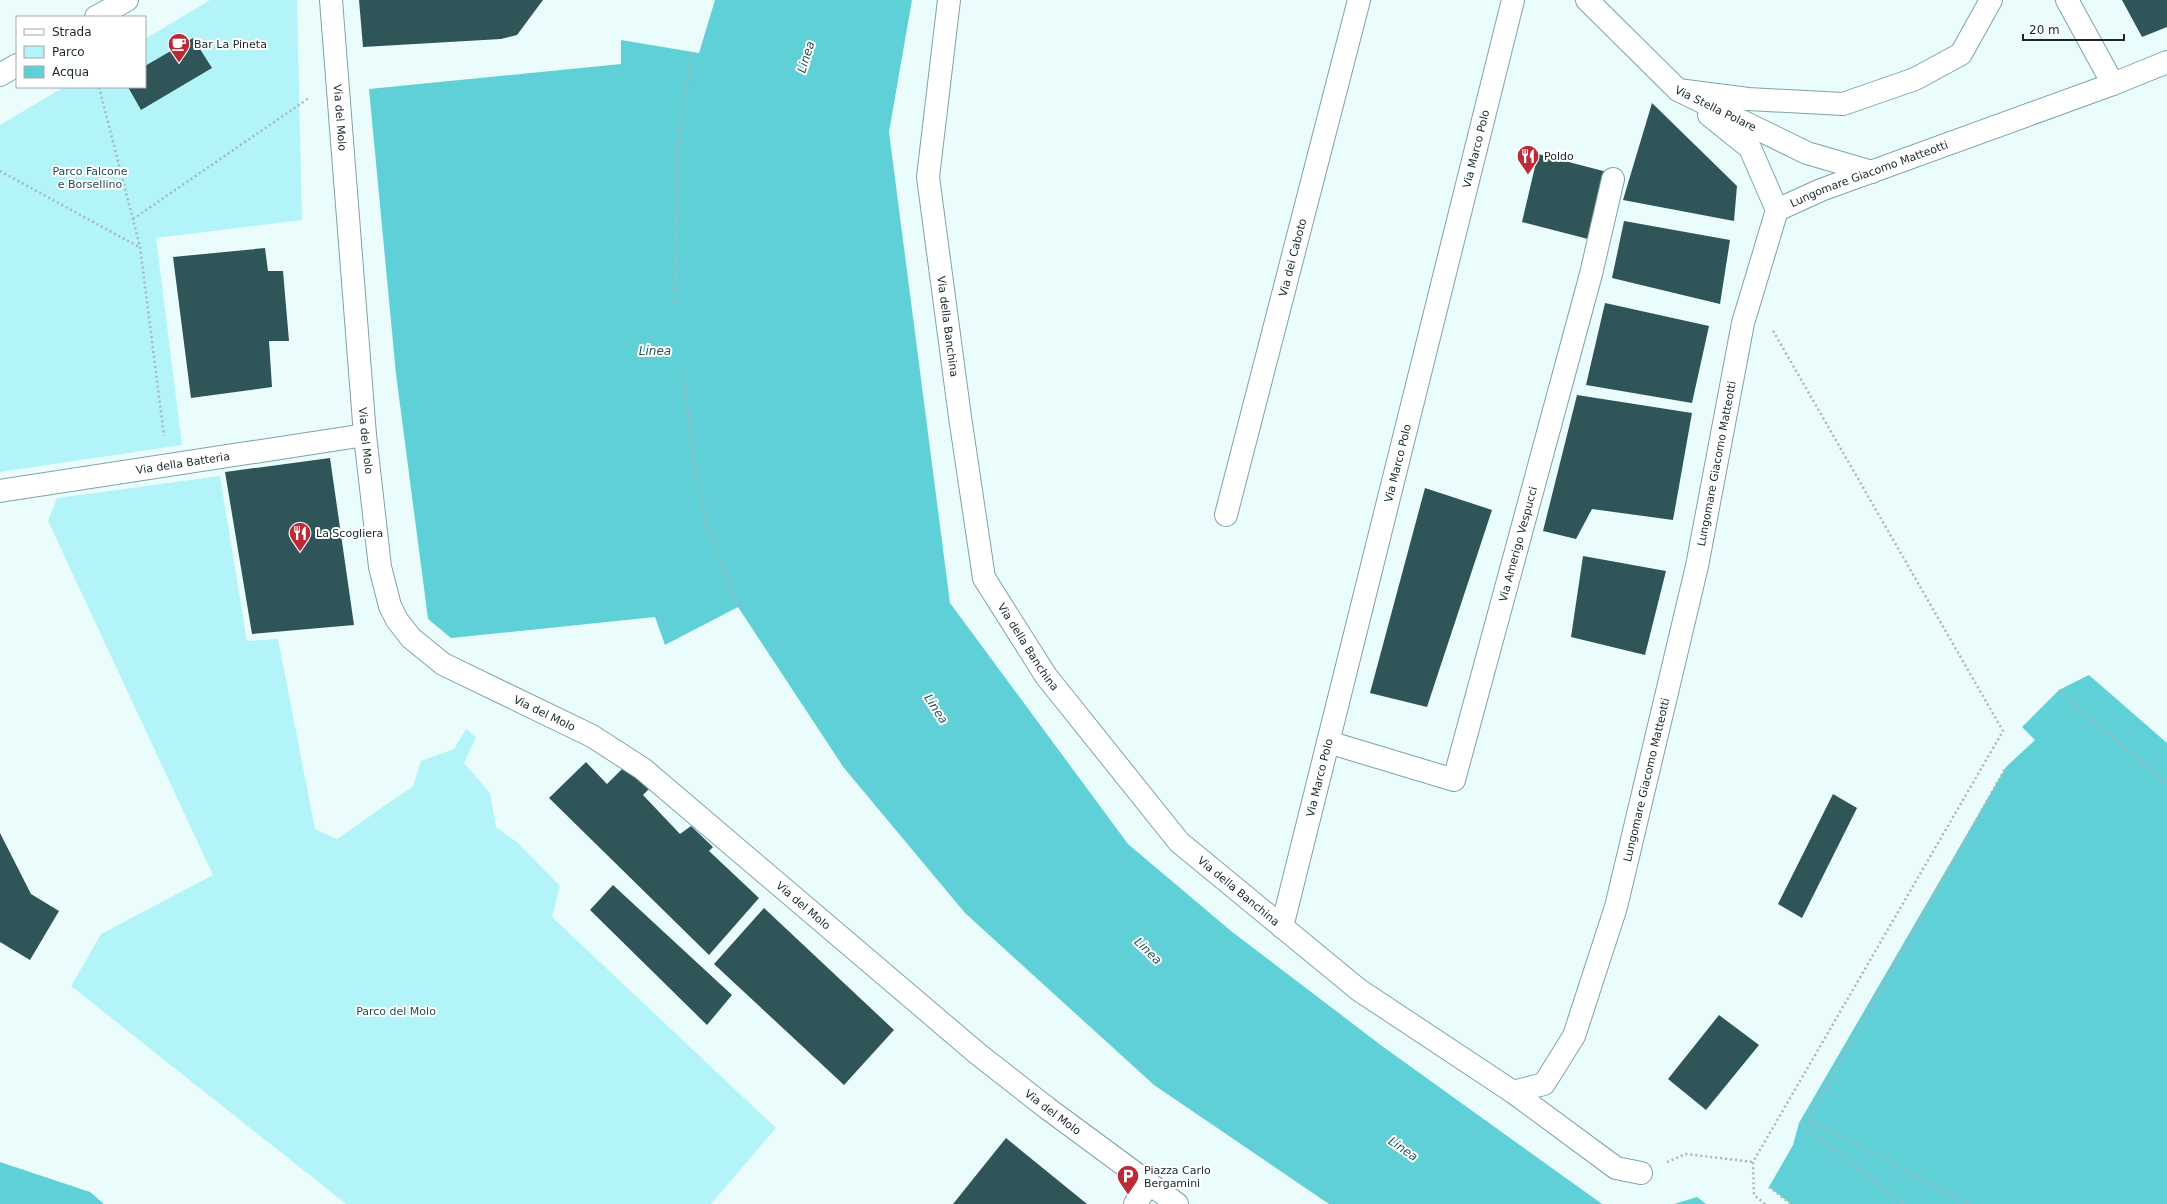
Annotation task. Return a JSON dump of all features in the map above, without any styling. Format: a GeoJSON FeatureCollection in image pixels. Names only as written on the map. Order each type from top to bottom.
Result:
{"type":"FeatureCollection","features":[{"type":"Feature","properties":{"kind":"street"},"geometry":{"type":"LineString","coordinates":[[98,16],[126,0]]}},
{"type":"Feature","properties":{"kind":"street","name":"Via del Molo"},"geometry":{"type":"LineString","coordinates":[[331,0],[365,435],[380,567],[386,593],[397,620],[416,642],[443,664],[592,736],[643,769],[973,1049],[1177,1204]]}},
{"type":"Feature","properties":{"kind":"street","name":"Via della Banchina"},"geometry":{"type":"LineString","coordinates":[[949,0],[928,177],[960,417],[984,578],[1046,676],[1179,842],[1359,990],[1514,1092],[1616,1168],[1641,1173]]}},
{"type":"Feature","properties":{"kind":"street","name":"Via dei Caboto"},"geometry":{"type":"LineString","coordinates":[[1226,515],[1359,0]]}},
{"type":"Feature","properties":{"kind":"street","name":"Via Marco Polo"},"geometry":{"type":"LineString","coordinates":[[1282,927],[1513,0]]}},
{"type":"Feature","properties":{"kind":"street","name":"Via Stella Polare"},"geometry":{"type":"LineString","coordinates":[[1587,0],[1678,90],[1806,153],[1872,172]]}},
{"type":"Feature","properties":{"kind":"street"},"geometry":{"type":"LineString","coordinates":[[1678,90],[1748,99],[1843,104],[1914,79],[1961,54],[1991,0]]}},
{"type":"Feature","properties":{"kind":"street"},"geometry":{"type":"LineString","coordinates":[[2067,0],[2113,84]]}},
{"type":"Feature","properties":{"kind":"street","name":"Lungomare Giacomo Matteotti"},"geometry":{"type":"LineString","coordinates":[[1514,1092],[1544,1084],[1574,1036],[1616,907],[1696,566],[1738,344],[1777,210],[1821,190],[2113,84],[2167,62]]}},
{"type":"Feature","properties":{"kind":"street"},"geometry":{"type":"LineString","coordinates":[[0,75],[16,66]]}},
{"type":"Feature","properties":{"kind":"street"},"geometry":{"type":"LineString","coordinates":[[1678,90],[1750,148],[1777,210]]}},
{"type":"Feature","properties":{"kind":"street","name":"Via Amerigo Vespucci"},"geometry":{"type":"LineString","coordinates":[[1328,742],[1454,780],[1591,274],[1612,179]]}},
{"type":"Feature","properties":{"kind":"street","name":"Via della Batteria"},"geometry":{"type":"LineString","coordinates":[[0,491],[168,464],[365,435]]}},
{"type":"Feature","properties":{"kind":"street"},"geometry":{"type":"LineString","coordinates":[[1135,1204],[1149,1184]]}},
{"type":"Feature","properties":{"kind":"path"},"geometry":{"type":"LineString","coordinates":[[675,304],[678,137],[692,51]]}},
{"type":"Feature","properties":{"kind":"path"},"geometry":{"type":"LineString","coordinates":[[133,219],[336,79]]}},
{"type":"Feature","properties":{"kind":"path"},"geometry":{"type":"LineString","coordinates":[[99,88],[140,247],[168,464]]}},
{"type":"Feature","properties":{"kind":"path"},"geometry":{"type":"LineString","coordinates":[[0,171],[140,247]]}},
{"type":"Feature","properties":{"kind":"path"},"geometry":{"type":"LineString","coordinates":[[1752,294],[1890,537],[2003,731],[1753,1162],[1754,1195],[1765,1204]]}},
{"type":"Feature","properties":{"kind":"path"},"geometry":{"type":"LineString","coordinates":[[683,374],[692,455],[707,525],[738,607]]}},
{"type":"Feature","properties":{"kind":"path"},"geometry":{"type":"LineString","coordinates":[[2059,690],[2167,785]]}},
{"type":"Feature","properties":{"kind":"path"},"geometry":{"type":"LineString","coordinates":[[1968,1204],[1808,1119],[2006,767]]}},
{"type":"Feature","properties":{"kind":"path"},"geometry":{"type":"LineString","coordinates":[[1799,1123],[1904,1204]]}},
{"type":"Feature","properties":{"kind":"path"},"geometry":{"type":"LineString","coordinates":[[1641,1173],[1686,1154],[1753,1162]]}},
{"type":"Feature","properties":{"kind":"path"},"geometry":{"type":"LineString","coordinates":[[1769,1187],[1791,1204]]}},
{"type":"Feature","properties":{"kind":"green space","name":"Parco Falcone e Borsellino"},"geometry":{"type":"Polygon","coordinates":[[[210,0],[297,0],[302,220],[156,238],[182,445],[0,472],[0,125],[62,88],[146,88],[146,38],[210,0]]]}},
{"type":"Feature","properties":{"kind":"green space","name":"Parco del Molo"},"geometry":{"type":"Polygon","coordinates":[[[220,476],[247,641],[278,639],[315,829],[337,839],[413,786],[421,761],[454,749],[466,729],[476,737],[464,763],[490,793],[496,827],[518,843],[560,886],[552,917],[776,1128],[711,1204],[346,1204],[71,986],[101,934],[213,875],[48,521],[57,498],[220,476]]]}},
{"type":"Feature","properties":{"kind":"water","name":"Linea"},"geometry":{"type":"Polygon","coordinates":[[[715,0],[912,0],[889,132],[950,603],[1128,844],[1231,931],[1382,1046],[1602,1204],[1329,1204],[1154,1085],[965,913],[844,768],[738,607],[665,645],[655,617],[451,638],[428,619],[396,374],[369,89],[621,64],[621,40],[699,53],[715,0]]]}},
{"type":"Feature","properties":{"kind":"water"},"geometry":{"type":"Polygon","coordinates":[[[2089,675],[2167,743],[2167,1204],[1791,1204],[1769,1187],[1793,1145],[1799,1123],[2006,767],[2035,740],[2022,727],[2059,690],[2089,675]]]}},
{"type":"Feature","properties":{"kind":"water"},"geometry":{"type":"Polygon","coordinates":[[[0,1162],[90,1192],[104,1204],[0,1204],[0,1162]]]}},
{"type":"Feature","properties":{"kind":"water"},"geometry":{"type":"Polygon","coordinates":[[[1697,1197],[1706,1204],[1674,1204],[1697,1197]]]}},
{"type":"Feature","properties":{"kind":"building"},"geometry":{"type":"Polygon","coordinates":[[[359,0],[543,0],[517,35],[501,39],[363,47],[359,0]]]}},
{"type":"Feature","properties":{"kind":"building"},"geometry":{"type":"Polygon","coordinates":[[[2122,0],[2167,0],[2167,27],[2142,37],[2122,0]]]}},
{"type":"Feature","properties":{"kind":"building"},"geometry":{"type":"Polygon","coordinates":[[[193,38],[212,68],[141,110],[129,88],[146,88],[146,65],[193,38]]]}},
{"type":"Feature","properties":{"kind":"building"},"geometry":{"type":"Polygon","coordinates":[[[1652,103],[1737,186],[1734,221],[1623,200],[1652,103]]]}},
{"type":"Feature","properties":{"kind":"building"},"geometry":{"type":"Polygon","coordinates":[[[1538,154],[1607,172],[1592,240],[1522,222],[1538,154]]]}},
{"type":"Feature","properties":{"kind":"building"},"geometry":{"type":"Polygon","coordinates":[[[1624,221],[1730,240],[1720,304],[1612,278],[1624,221]]]}},
{"type":"Feature","properties":{"kind":"building"},"geometry":{"type":"Polygon","coordinates":[[[265,248],[268,271],[283,271],[289,341],[269,341],[272,387],[191,398],[173,257],[265,248]]]}},
{"type":"Feature","properties":{"kind":"building"},"geometry":{"type":"Polygon","coordinates":[[[1605,303],[1709,326],[1692,403],[1586,385],[1605,303]]]}},
{"type":"Feature","properties":{"kind":"building"},"geometry":{"type":"Polygon","coordinates":[[[1577,395],[1692,413],[1673,520],[1592,509],[1576,539],[1543,531],[1577,395]]]}},
{"type":"Feature","properties":{"kind":"building"},"geometry":{"type":"Polygon","coordinates":[[[330,458],[354,625],[252,634],[225,472],[330,458]]]}},
{"type":"Feature","properties":{"kind":"building"},"geometry":{"type":"Polygon","coordinates":[[[1425,488],[1492,510],[1427,707],[1370,693],[1425,488]]]}},
{"type":"Feature","properties":{"kind":"building"},"geometry":{"type":"Polygon","coordinates":[[[1583,556],[1666,571],[1645,655],[1571,637],[1583,556]]]}},
{"type":"Feature","properties":{"kind":"building"},"geometry":{"type":"Polygon","coordinates":[[[586,762],[607,784],[626,765],[651,787],[643,795],[680,834],[691,826],[713,847],[709,851],[759,898],[709,955],[549,798],[586,762]]]}},
{"type":"Feature","properties":{"kind":"building"},"geometry":{"type":"Polygon","coordinates":[[[1833,794],[1857,808],[1802,918],[1778,904],[1833,794]]]}},
{"type":"Feature","properties":{"kind":"building"},"geometry":{"type":"Polygon","coordinates":[[[0,833],[31,894],[59,911],[30,960],[0,942],[0,833]]]}},
{"type":"Feature","properties":{"kind":"building"},"geometry":{"type":"Polygon","coordinates":[[[613,885],[732,995],[707,1025],[590,910],[613,885]]]}},
{"type":"Feature","properties":{"kind":"building"},"geometry":{"type":"Polygon","coordinates":[[[764,908],[894,1030],[844,1085],[714,964],[764,908]]]}},
{"type":"Feature","properties":{"kind":"building"},"geometry":{"type":"Polygon","coordinates":[[[1719,1015],[1759,1045],[1706,1110],[1668,1079],[1719,1015]]]}},
{"type":"Feature","properties":{"kind":"building"},"geometry":{"type":"Polygon","coordinates":[[[1006,1138],[1087,1204],[953,1204],[1006,1138]]]}},
{"type":"Feature","properties":{"kind":"place","name":"Bar La Pineta"},"geometry":{"type":"Point","coordinates":[179,64]}},
{"type":"Feature","properties":{"kind":"place","name":"Poldo"},"geometry":{"type":"Point","coordinates":[1528,176]}},
{"type":"Feature","properties":{"kind":"place","name":"La Scogliera"},"geometry":{"type":"Point","coordinates":[300,552]}},
{"type":"Feature","properties":{"kind":"place","name":"Piazza Carlo Bergamini"},"geometry":{"type":"Point","coordinates":[1128,1196]}}]}
